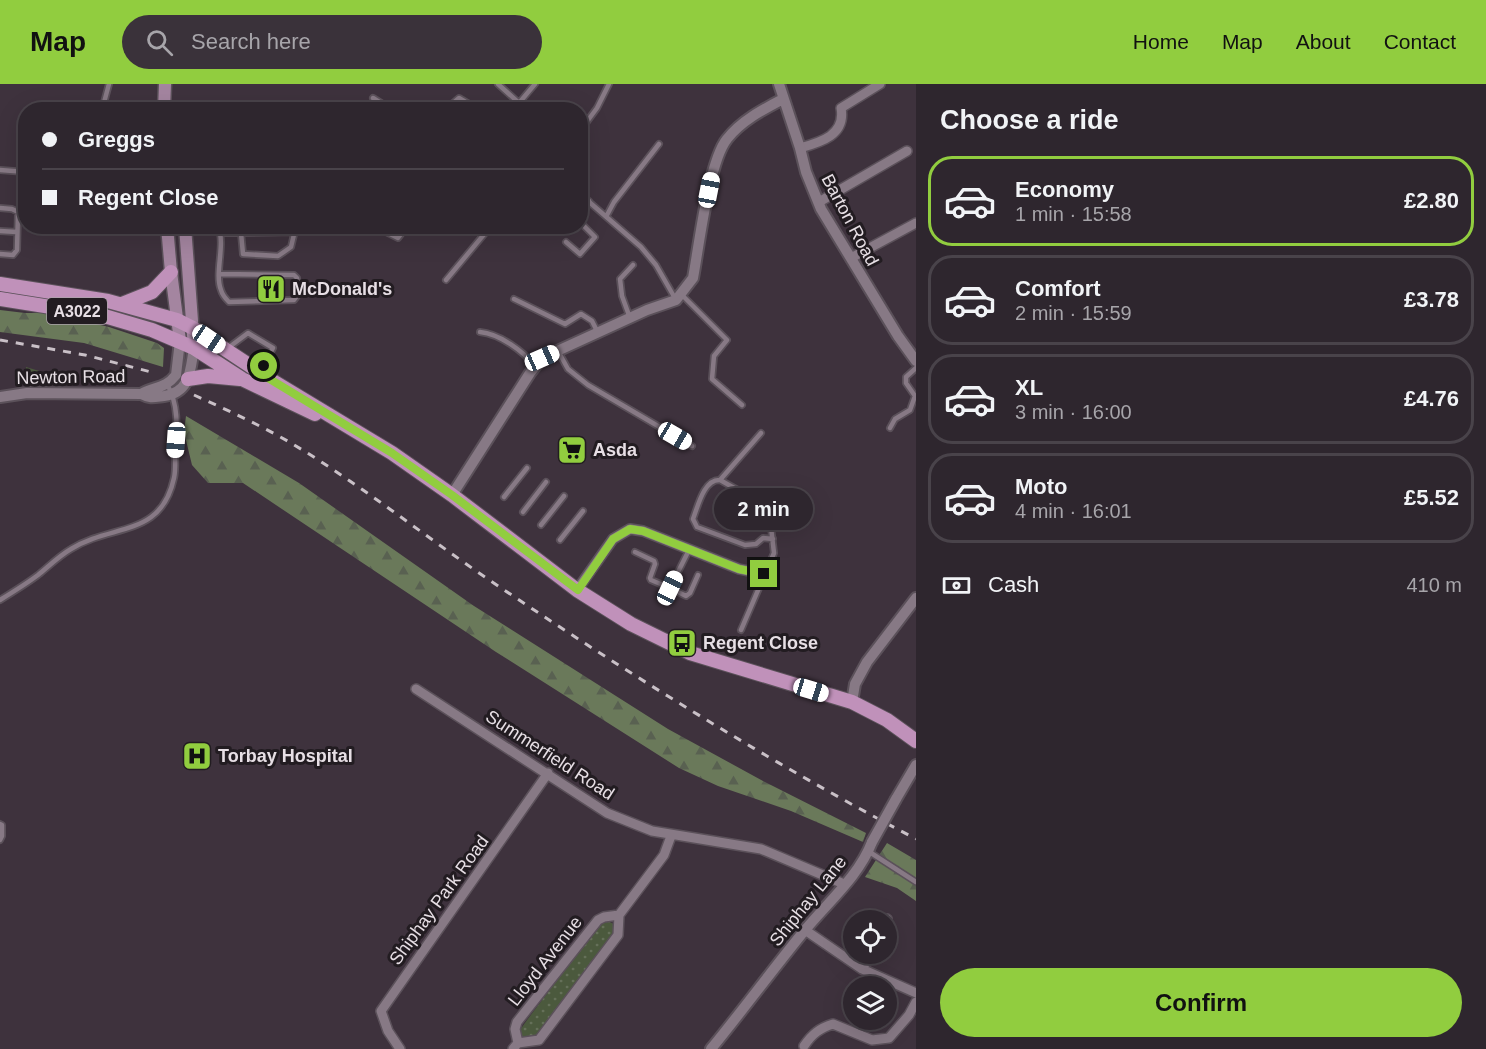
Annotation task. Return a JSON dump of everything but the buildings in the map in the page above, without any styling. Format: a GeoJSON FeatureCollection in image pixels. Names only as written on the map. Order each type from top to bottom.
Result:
{"type":"FeatureCollection","features":[{"type":"Feature","properties":{"kind":"main road"},"geometry":{"type":"LineString","coordinates":[[164,102],[165,84]]}},
{"type":"Feature","properties":{"kind":"main road"},"geometry":{"type":"LineString","coordinates":[[168,234],[180,341]]}},
{"type":"Feature","properties":{"kind":"main road"},"geometry":{"type":"LineString","coordinates":[[186,234],[194,348]]}},
{"type":"Feature","properties":{"kind":"main road"},"geometry":{"type":"LineString","coordinates":[[122,304],[152,292],[171,272]]}},
{"type":"Feature","properties":{"kind":"main road","name":"A3022"},"geometry":{"type":"LineString","coordinates":[[0,284],[19,285],[122,304],[177,320],[364,435],[452,495],[578,590],[631,624],[690,653],[852,702],[887,720],[916,741]]}},
{"type":"Feature","properties":{"kind":"main road","name":"A3022"},"geometry":{"type":"LineString","coordinates":[[0,298],[101,315],[152,330],[194,348],[242,380],[306,411],[364,435]]}},
{"type":"Feature","properties":{"kind":"main road"},"geometry":{"type":"LineString","coordinates":[[188,379],[208,376],[242,380]]}},
{"type":"Feature","properties":{"kind":"street","name":"Barton Road"},"geometry":{"type":"LineString","coordinates":[[779,84],[806,172],[821,209],[898,336],[916,361]]}},
{"type":"Feature","properties":{"kind":"street"},"geometry":{"type":"LineString","coordinates":[[800,148],[830,137],[840,128],[841,108],[880,84]]}},
{"type":"Feature","properties":{"kind":"street"},"geometry":{"type":"LineString","coordinates":[[452,495],[542,358],[679,297],[693,278],[713,169],[726,140],[755,113],[783,99]]}},
{"type":"Feature","properties":{"kind":"street"},"geometry":{"type":"LineString","coordinates":[[819,202],[907,150]]}},
{"type":"Feature","properties":{"kind":"street"},"geometry":{"type":"LineString","coordinates":[[851,258],[916,223]]}},
{"type":"Feature","properties":{"kind":"street"},"geometry":{"type":"LineString","coordinates":[[167,384],[176,375],[178,369],[180,341]]}},
{"type":"Feature","properties":{"kind":"street"},"geometry":{"type":"LineString","coordinates":[[173,395],[182,389],[188,379],[194,348]]}},
{"type":"Feature","properties":{"kind":"street","name":"Newton Road"},"geometry":{"type":"LineString","coordinates":[[0,397],[27,393],[141,394],[167,384]]}},
{"type":"Feature","properties":{"kind":"street","name":"Newton Road"},"geometry":{"type":"LineString","coordinates":[[141,394],[148,398],[173,395]]}},
{"type":"Feature","properties":{"kind":"street"},"geometry":{"type":"LineString","coordinates":[[578,590],[613,539],[630,529],[643,531],[739,569],[764,574]]}},
{"type":"Feature","properties":{"kind":"street"},"geometry":{"type":"LineString","coordinates":[[852,702],[855,684],[867,662],[916,598]]}},
{"type":"Feature","properties":{"kind":"street","name":"Summerfield Road"},"geometry":{"type":"LineString","coordinates":[[416,689],[608,813],[652,831],[671,836],[761,849],[844,884]]}},
{"type":"Feature","properties":{"kind":"street","name":"Shiphay Lane"},"geometry":{"type":"LineString","coordinates":[[711,1049],[844,884],[870,847],[916,765]]}},
{"type":"Feature","properties":{"kind":"street","name":"Shiphay Park Road"},"geometry":{"type":"LineString","coordinates":[[400,1049],[388,1031],[381,1011],[548,773]]}},
{"type":"Feature","properties":{"kind":"street","name":"Lloyd Avenue"},"geometry":{"type":"LineString","coordinates":[[619,915],[604,916],[598,920],[524,1013],[515,1029],[516,1046],[539,1040],[618,935],[619,915],[664,855],[671,836]]}},
{"type":"Feature","properties":{"kind":"street"},"geometry":{"type":"LineString","coordinates":[[805,930],[862,969],[916,993]]}},
{"type":"Feature","properties":{"kind":"street"},"geometry":{"type":"LineString","coordinates":[[862,969],[865,964]]}},
{"type":"Feature","properties":{"kind":"street"},"geometry":{"type":"LineString","coordinates":[[804,1046],[818,1030],[833,1024],[872,1040],[889,1038],[909,1015],[916,1002]]}},
{"type":"Feature","properties":{"kind":"lane"},"geometry":{"type":"LineString","coordinates":[[104,102],[109,84]]}},
{"type":"Feature","properties":{"kind":"lane"},"geometry":{"type":"LineString","coordinates":[[498,84],[518,102]]}},
{"type":"Feature","properties":{"kind":"lane"},"geometry":{"type":"LineString","coordinates":[[520,102],[535,84]]}},
{"type":"Feature","properties":{"kind":"lane"},"geometry":{"type":"LineString","coordinates":[[588,120],[609,84]]}},
{"type":"Feature","properties":{"kind":"lane"},"geometry":{"type":"LineString","coordinates":[[373,98],[379,102]]}},
{"type":"Feature","properties":{"kind":"lane"},"geometry":{"type":"LineString","coordinates":[[607,215],[614,202],[659,144]]}},
{"type":"Feature","properties":{"kind":"lane"},"geometry":{"type":"LineString","coordinates":[[0,170],[18,171]]}},
{"type":"Feature","properties":{"kind":"lane"},"geometry":{"type":"LineString","coordinates":[[589,201],[641,247],[679,297],[727,340],[714,356],[712,379],[742,405]]}},
{"type":"Feature","properties":{"kind":"lane"},"geometry":{"type":"LineString","coordinates":[[0,208],[18,212],[17,250],[13,255],[0,254]]}},
{"type":"Feature","properties":{"kind":"lane"},"geometry":{"type":"LineString","coordinates":[[566,242],[580,254],[595,237],[588,230]]}},
{"type":"Feature","properties":{"kind":"lane"},"geometry":{"type":"LineString","coordinates":[[0,231],[17,232]]}},
{"type":"Feature","properties":{"kind":"lane"},"geometry":{"type":"LineString","coordinates":[[220,274],[294,274],[297,278],[297,296],[294,300],[229,302],[220,289],[220,274],[221,234]]}},
{"type":"Feature","properties":{"kind":"lane"},"geometry":{"type":"LineString","coordinates":[[241,234],[243,254],[278,256],[291,247],[295,234]]}},
{"type":"Feature","properties":{"kind":"lane"},"geometry":{"type":"LineString","coordinates":[[446,280],[484,234]]}},
{"type":"Feature","properties":{"kind":"lane"},"geometry":{"type":"LineString","coordinates":[[630,318],[622,296],[620,279],[633,265]]}},
{"type":"Feature","properties":{"kind":"lane"},"geometry":{"type":"LineString","coordinates":[[514,299],[565,324],[581,314],[592,321],[598,333]]}},
{"type":"Feature","properties":{"kind":"lane"},"geometry":{"type":"LineString","coordinates":[[480,332],[493,333],[529,358],[535,366]]}},
{"type":"Feature","properties":{"kind":"lane"},"geometry":{"type":"LineString","coordinates":[[226,350],[248,333],[273,348],[264,366],[268,378]]}},
{"type":"Feature","properties":{"kind":"lane"},"geometry":{"type":"LineString","coordinates":[[558,351],[568,369],[588,385],[692,446]]}},
{"type":"Feature","properties":{"kind":"lane"},"geometry":{"type":"LineString","coordinates":[[890,428],[895,419],[910,410],[915,396],[906,383],[906,377],[916,368]]}},
{"type":"Feature","properties":{"kind":"lane"},"geometry":{"type":"LineString","coordinates":[[0,600],[27,584],[71,549],[143,522],[158,514],[162,509],[169,495],[176,466],[177,417],[173,395],[167,384]]}},
{"type":"Feature","properties":{"kind":"lane"},"geometry":{"type":"LineString","coordinates":[[720,480],[761,433]]}},
{"type":"Feature","properties":{"kind":"lane"},"geometry":{"type":"LineString","coordinates":[[504,496],[527,468]]}},
{"type":"Feature","properties":{"kind":"lane"},"geometry":{"type":"LineString","coordinates":[[741,630],[774,553],[773,539],[769,510],[720,480],[714,480],[709,484],[693,519],[697,527],[745,545],[756,544],[763,538],[773,539]]}},
{"type":"Feature","properties":{"kind":"lane"},"geometry":{"type":"LineString","coordinates":[[523,512],[546,482]]}},
{"type":"Feature","properties":{"kind":"lane"},"geometry":{"type":"LineString","coordinates":[[541,525],[564,496]]}},
{"type":"Feature","properties":{"kind":"lane"},"geometry":{"type":"LineString","coordinates":[[560,540],[583,511]]}},
{"type":"Feature","properties":{"kind":"lane"},"geometry":{"type":"LineString","coordinates":[[670,588],[689,550]]}},
{"type":"Feature","properties":{"kind":"lane"},"geometry":{"type":"LineString","coordinates":[[635,552],[656,564],[651,580],[686,596],[690,593],[698,575]]}},
{"type":"Feature","properties":{"kind":"lane"},"geometry":{"type":"LineString","coordinates":[[0,824],[2,825],[0,840]]}},
{"type":"Feature","properties":{"kind":"lane"},"geometry":{"type":"LineString","coordinates":[[870,847],[916,882]]}},
{"type":"Feature","properties":{"kind":"green space"},"geometry":{"type":"Polygon","coordinates":[[[0,310],[49,313],[109,327],[157,343],[164,348],[163,367],[84,343],[0,332],[0,310]]]}},
{"type":"Feature","properties":{"kind":"green space"},"geometry":{"type":"Polygon","coordinates":[[[26,367],[72,381],[25,385],[26,367]]]}},
{"type":"Feature","properties":{"kind":"green space"},"geometry":{"type":"Polygon","coordinates":[[[186,416],[299,483],[474,606],[668,729],[763,781],[866,833],[863,842],[791,811],[718,786],[679,768],[496,652],[243,483],[208,483],[192,465],[184,432],[186,416]]]}},
{"type":"Feature","properties":{"kind":"green space"},"geometry":{"type":"Polygon","coordinates":[[[887,843],[916,860],[916,901],[897,888],[865,877],[887,843]]]}},
{"type":"Feature","properties":{"kind":"green space"},"geometry":{"type":"Polygon","coordinates":[[[608,921],[617,926],[618,934],[539,1036],[522,1040],[520,1030],[527,1020],[585,943],[602,924],[608,921]]]}},
{"type":"Feature","properties":{"kind":"railway"},"geometry":{"type":"LineString","coordinates":[[0,340],[85,355],[155,373]]}},
{"type":"Feature","properties":{"kind":"railway"},"geometry":{"type":"LineString","coordinates":[[194,395],[255,424],[316,458],[482,575],[641,679],[750,746],[916,839]]}},
{"type":"Feature","properties":{"kind":"place","name":"McDonald's"},"geometry":{"type":"Point","coordinates":[271,289]}},
{"type":"Feature","properties":{"kind":"place","name":"Asda"},"geometry":{"type":"Point","coordinates":[572,450]}},
{"type":"Feature","properties":{"kind":"place","name":"Regent Close"},"geometry":{"type":"Point","coordinates":[682,643]}},
{"type":"Feature","properties":{"kind":"place","name":"Torbay Hospital"},"geometry":{"type":"Point","coordinates":[197,756]}},
{"type":"Feature","properties":{"kind":"route"},"geometry":{"type":"LineString","coordinates":[[264,366],[268,378],[392,453],[578,590],[613,539],[630,529],[643,531],[739,569],[764,574]]}}]}
